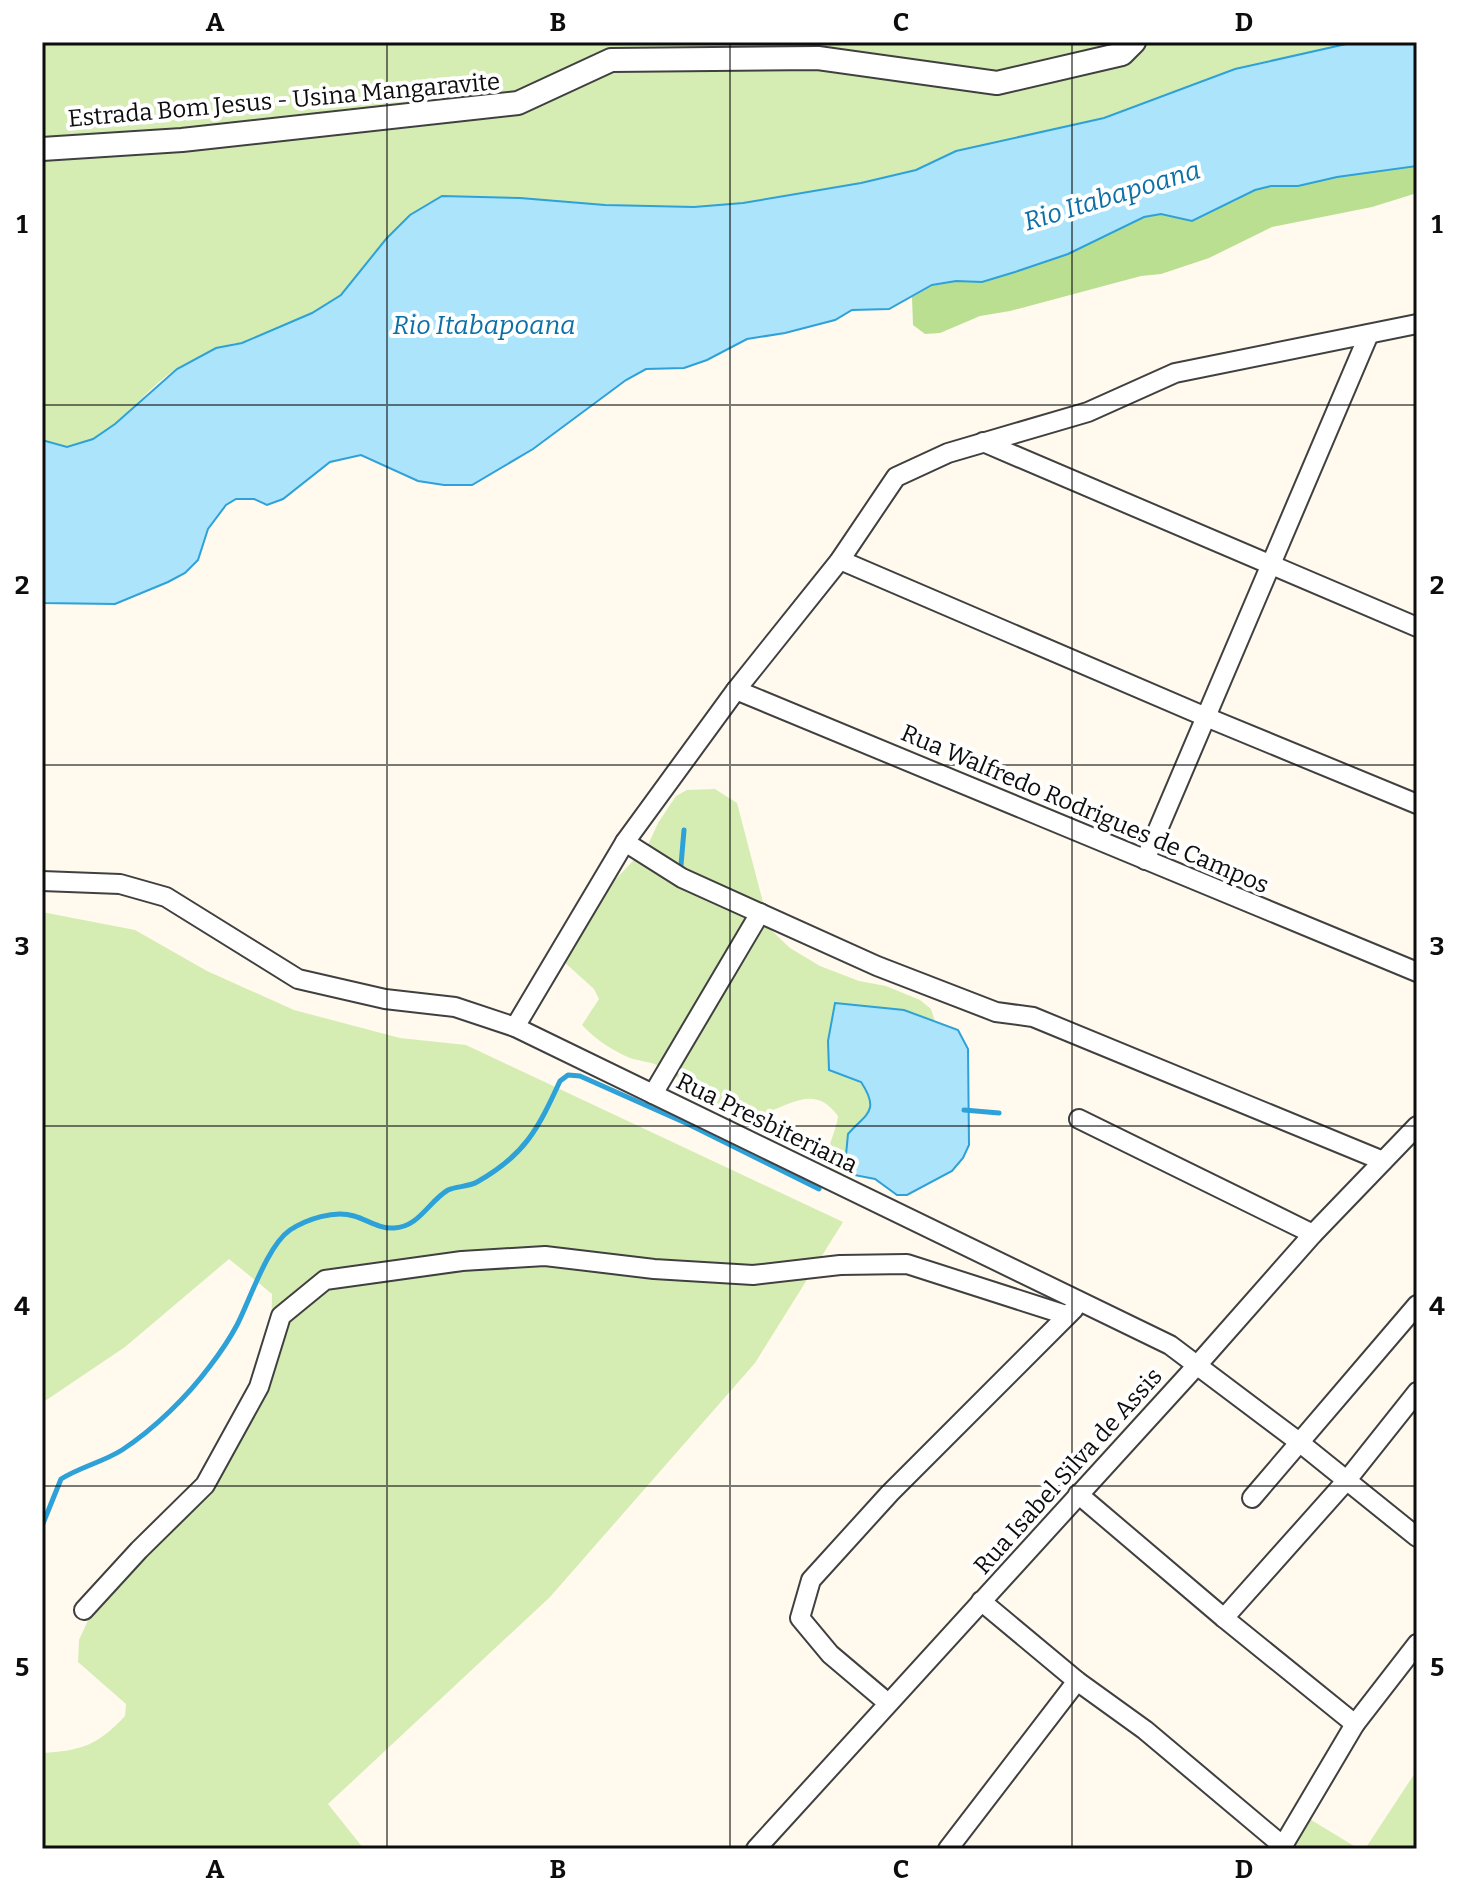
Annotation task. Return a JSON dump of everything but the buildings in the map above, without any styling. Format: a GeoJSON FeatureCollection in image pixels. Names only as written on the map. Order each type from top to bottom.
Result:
{"type":"FeatureCollection","features":[{"type":"Feature","properties":{"kind":"street","name":"Estrada Bom Jesus - Usina Mangaravite"},"geometry":{"type":"LineString","coordinates":[[42,149],[182,140],[518,103],[611,60],[818,58],[997,83],[1122,54],[1134,42]]}},
{"type":"Feature","properties":{"kind":"street"},"geometry":{"type":"LineString","coordinates":[[515,1027],[625,842],[736,690],[840,560],[896,477],[948,453],[1088,412],[1175,373],[1417,324]]}},
{"type":"Feature","properties":{"kind":"street"},"geometry":{"type":"LineString","coordinates":[[1145,860],[1369,334]]}},
{"type":"Feature","properties":{"kind":"street"},"geometry":{"type":"LineString","coordinates":[[983,442],[1417,627]]}},
{"type":"Feature","properties":{"kind":"street"},"geometry":{"type":"LineString","coordinates":[[840,560],[1417,804]]}},
{"type":"Feature","properties":{"kind":"street","name":"Rua Walfredo Rodrigues de Campos"},"geometry":{"type":"LineString","coordinates":[[736,690],[1417,972]]}},
{"type":"Feature","properties":{"kind":"street"},"geometry":{"type":"LineString","coordinates":[[625,842],[682,878],[877,966],[996,1012],[1033,1017],[1383,1161]]}},
{"type":"Feature","properties":{"kind":"street","name":"Rua Presbiteriana"},"geometry":{"type":"LineString","coordinates":[[42,881],[120,884],[166,897],[298,979],[385,999],[455,1007],[515,1027],[1170,1345],[1299,1442],[1417,1537]]}},
{"type":"Feature","properties":{"kind":"street"},"geometry":{"type":"LineString","coordinates":[[653,1094],[760,913]]}},
{"type":"Feature","properties":{"kind":"street"},"geometry":{"type":"LineString","coordinates":[[1079,1119],[1313,1234]]}},
{"type":"Feature","properties":{"kind":"street","name":"Rua Isabel Silva de Assis"},"geometry":{"type":"LineString","coordinates":[[756,1849],[1313,1234],[1417,1126]]}},
{"type":"Feature","properties":{"kind":"street"},"geometry":{"type":"LineString","coordinates":[[84,1610],[205,1485],[259,1387],[281,1316],[325,1280],[462,1261],[545,1256],[654,1269],[753,1275],[840,1265],[907,1264],[1066,1315]]}},
{"type":"Feature","properties":{"kind":"street"},"geometry":{"type":"LineString","coordinates":[[888,1703],[830,1654],[800,1618],[811,1580],[890,1493],[1066,1315],[1083,1302]]}},
{"type":"Feature","properties":{"kind":"street"},"geometry":{"type":"LineString","coordinates":[[1252,1498],[1417,1305]]}},
{"type":"Feature","properties":{"kind":"street"},"geometry":{"type":"LineString","coordinates":[[1224,1618],[1347,1480],[1417,1392]]}},
{"type":"Feature","properties":{"kind":"street"},"geometry":{"type":"LineString","coordinates":[[1078,1494],[1355,1724]]}},
{"type":"Feature","properties":{"kind":"street"},"geometry":{"type":"LineString","coordinates":[[981,1601],[1077,1681],[1145,1730],[1282,1847],[1355,1724],[1417,1644]]}},
{"type":"Feature","properties":{"kind":"street"},"geometry":{"type":"LineString","coordinates":[[948,1849],[1077,1681]]}},
{"type":"Feature","properties":{"kind":"green space"},"geometry":{"type":"Polygon","coordinates":[[[42,42],[1355,42],[1235,69],[1104,118],[956,151],[916,170],[861,183],[743,203],[694,207],[605,205],[442,196],[409,215],[341,295],[312,313],[177,369],[99,436],[81,444],[62,446],[42,440],[42,42]]]}},
{"type":"Feature","properties":{"kind":"green space"},"geometry":{"type":"Polygon","coordinates":[[[1417,166],[1417,193],[1372,207],[1272,227],[1209,258],[1161,274],[1141,276],[980,316],[940,333],[925,334],[913,325],[912,297],[932,286],[956,281],[982,282],[1015,272],[1144,217],[1161,214],[1178,218],[1233,202],[1255,190],[1271,186],[1298,186],[1337,177],[1417,166]]]}},
{"type":"Feature","properties":{"kind":"green space"},"geometry":{"type":"Polygon","coordinates":[[[715,789],[737,803],[770,929],[790,948],[820,966],[859,981],[886,986],[920,1000],[931,1009],[935,1021],[904,1010],[839,1071],[865,1088],[871,1103],[870,1111],[854,1127],[846,1155],[849,1174],[832,1175],[828,1168],[828,1154],[838,1116],[827,1104],[816,1099],[804,1099],[768,1112],[735,1115],[662,1067],[612,1049],[582,1025],[599,999],[594,989],[563,961],[579,918],[648,845],[676,796],[687,790],[715,789]]]}},
{"type":"Feature","properties":{"kind":"green space"},"geometry":{"type":"Polygon","coordinates":[[[42,912],[135,930],[207,971],[294,1010],[400,1038],[466,1045],[843,1222],[755,1363],[550,1597],[328,1804],[364,1849],[42,1849],[42,1753],[88,1745],[106,1734],[125,1716],[126,1704],[78,1662],[79,1640],[90,1616],[196,1488],[271,1350],[272,1294],[229,1259],[125,1347],[42,1403],[42,912]]]}},
{"type":"Feature","properties":{"kind":"green space"},"geometry":{"type":"Polygon","coordinates":[[[1417,1770],[1417,1849],[1365,1849],[1413,1776],[1417,1770]]]}},
{"type":"Feature","properties":{"kind":"green space"},"geometry":{"type":"Polygon","coordinates":[[[1308,1818],[1359,1849],[1287,1849],[1308,1818]]]}},
{"type":"Feature","properties":{"kind":"water","name":"Rio Itabapoana"},"geometry":{"type":"Polygon","coordinates":[[[1355,42],[1417,42],[1417,166],[1337,177],[1298,186],[1271,186],[1255,190],[1192,221],[1161,214],[1144,217],[1068,254],[1015,272],[982,282],[956,281],[932,285],[889,309],[852,310],[835,320],[747,339],[684,368],[646,369],[626,380],[533,449],[472,485],[418,481],[361,455],[330,462],[283,499],[267,505],[254,499],[236,499],[226,505],[208,529],[198,560],[185,573],[168,582],[115,604],[42,603],[42,440],[67,447],[93,439],[115,424],[177,369],[216,348],[242,343],[312,313],[341,295],[386,239],[410,215],[442,196],[605,205],[694,207],[743,203],[861,183],[916,170],[956,151],[1104,118],[1235,69],[1355,42]]]}},
{"type":"Feature","properties":{"kind":"water"},"geometry":{"type":"Polygon","coordinates":[[[835,1003],[904,1010],[958,1030],[968,1049],[969,1145],[952,1171],[907,1195],[897,1195],[875,1179],[849,1174],[846,1155],[848,1134],[865,1117],[870,1100],[861,1082],[829,1070],[828,1041],[835,1003]]]}},
{"type":"Feature","properties":{"kind":"waterway"},"geometry":{"type":"LineString","coordinates":[[681,865],[684,830]]}},
{"type":"Feature","properties":{"kind":"waterway"},"geometry":{"type":"LineString","coordinates":[[42,1526],[61,1479],[134,1442],[169,1412],[201,1378],[234,1331],[274,1248],[290,1230],[312,1219],[338,1214],[354,1216],[378,1226],[403,1227],[448,1190],[477,1182],[519,1151],[537,1127],[560,1081],[568,1075],[580,1076],[688,1124],[819,1189]]}},
{"type":"Feature","properties":{"kind":"waterway"},"geometry":{"type":"LineString","coordinates":[[964,1110],[999,1113]]}}]}
